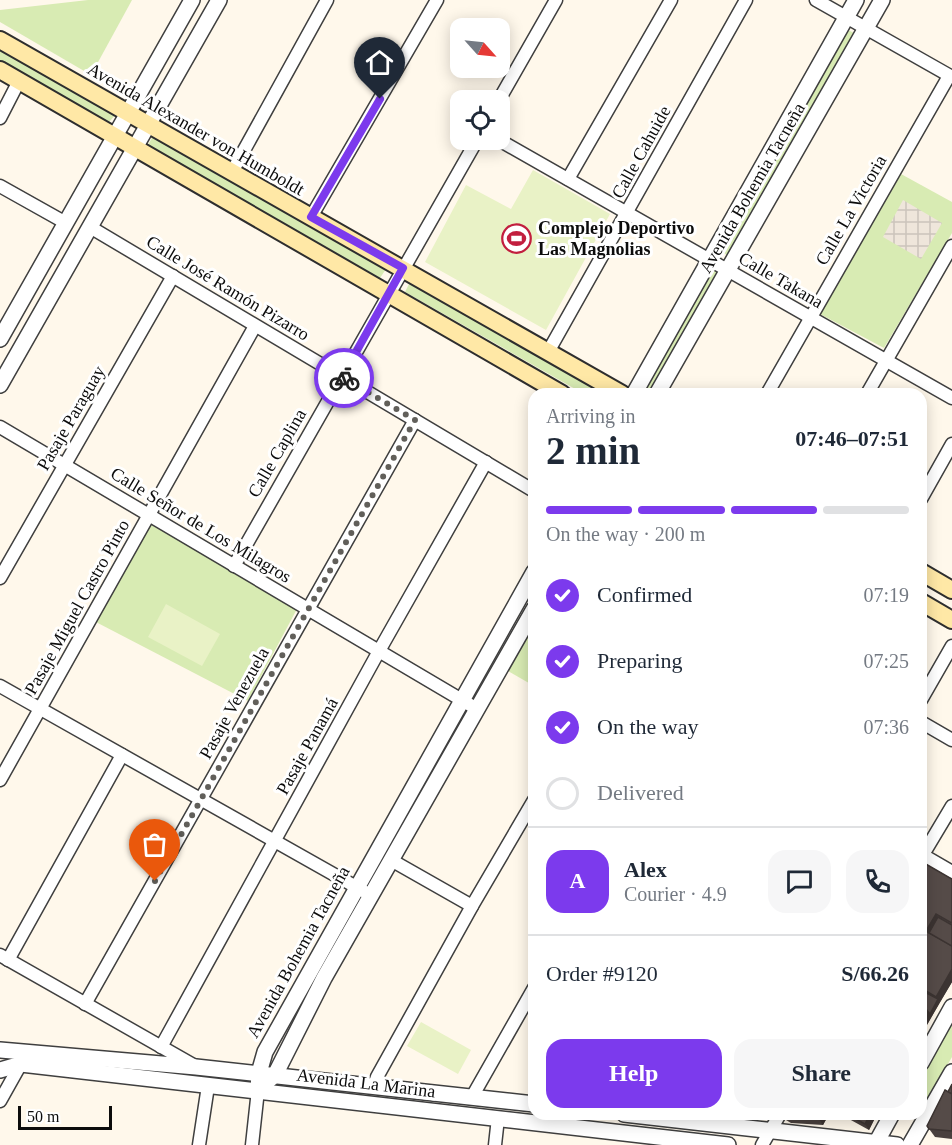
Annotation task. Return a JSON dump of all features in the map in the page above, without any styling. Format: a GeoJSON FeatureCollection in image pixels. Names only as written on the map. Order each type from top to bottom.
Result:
{"type":"FeatureCollection","features":[{"type":"Feature","properties":{"kind":"main road","name":"Avenida Alexander von Humboldt"},"geometry":{"type":"LineString","coordinates":[[0,40],[611,388]]}},
{"type":"Feature","properties":{"kind":"main road"},"geometry":{"type":"LineString","coordinates":[[0,70],[552,388]]}},
{"type":"Feature","properties":{"kind":"main road"},"geometry":{"type":"LineString","coordinates":[[927,575],[952,590]]}},
{"type":"Feature","properties":{"kind":"main road"},"geometry":{"type":"LineString","coordinates":[[927,605],[952,620]]}},
{"type":"Feature","properties":{"kind":"street"},"geometry":{"type":"LineString","coordinates":[[0,339],[192,0]]}},
{"type":"Feature","properties":{"kind":"street"},"geometry":{"type":"LineString","coordinates":[[0,385],[219,0]]}},
{"type":"Feature","properties":{"kind":"street"},"geometry":{"type":"LineString","coordinates":[[232,171],[327,0]]}},
{"type":"Feature","properties":{"kind":"street"},"geometry":{"type":"LineString","coordinates":[[311,217],[437,0]]}},
{"type":"Feature","properties":{"kind":"street"},"geometry":{"type":"LineString","coordinates":[[505,90],[556,0]]}},
{"type":"Feature","properties":{"kind":"street"},"geometry":{"type":"LineString","coordinates":[[568,179],[670,0]]}},
{"type":"Feature","properties":{"kind":"street","name":"Calle Cahuide"},"geometry":{"type":"LineString","coordinates":[[548,352],[746,0]]}},
{"type":"Feature","properties":{"kind":"street"},"geometry":{"type":"LineString","coordinates":[[816,0],[950,76]]}},
{"type":"Feature","properties":{"kind":"street","name":"Avenida Bohemia Tacneña"},"geometry":{"type":"LineString","coordinates":[[637,388],[856,0]]}},
{"type":"Feature","properties":{"kind":"street","name":"Avenida Bohemia Tacneña"},"geometry":{"type":"LineString","coordinates":[[660,388],[882,0]]}},
{"type":"Feature","properties":{"kind":"street","name":"Calle La Victoria"},"geometry":{"type":"LineString","coordinates":[[770,388],[950,76]]}},
{"type":"Feature","properties":{"kind":"street"},"geometry":{"type":"LineString","coordinates":[[0,118],[20,81]]}},
{"type":"Feature","properties":{"kind":"street","name":"Calle Takana"},"geometry":{"type":"LineString","coordinates":[[510,146],[952,398]]}},
{"type":"Feature","properties":{"kind":"street","name":"Calle Caplina"},"geometry":{"type":"LineString","coordinates":[[234,566],[471,150]]}},
{"type":"Feature","properties":{"kind":"street"},"geometry":{"type":"LineString","coordinates":[[0,186],[66,223]]}},
{"type":"Feature","properties":{"kind":"street","name":"Calle José Ramón Pizarro"},"geometry":{"type":"LineString","coordinates":[[90,227],[528,487]]}},
{"type":"Feature","properties":{"kind":"street"},"geometry":{"type":"LineString","coordinates":[[870,388],[952,246]]}},
{"type":"Feature","properties":{"kind":"street","name":"Pasaje Paraguay"},"geometry":{"type":"LineString","coordinates":[[0,578],[173,276]]}},
{"type":"Feature","properties":{"kind":"street","name":"Pasaje Miguel Castro Pinto"},"geometry":{"type":"LineString","coordinates":[[0,780],[255,326]]}},
{"type":"Feature","properties":{"kind":"street","name":"Pasaje Venezuela"},"geometry":{"type":"LineString","coordinates":[[85,1004],[415,420]]}},
{"type":"Feature","properties":{"kind":"street","name":"Calle Señor de Los Milagros"},"geometry":{"type":"LineString","coordinates":[[0,428],[477,709]]}},
{"type":"Feature","properties":{"kind":"street"},"geometry":{"type":"LineString","coordinates":[[927,488],[952,444]]}},
{"type":"Feature","properties":{"kind":"street","name":"Pasaje Panamá"},"geometry":{"type":"LineString","coordinates":[[160,1047],[486,462]]}},
{"type":"Feature","properties":{"kind":"street","name":"Avenida Bohemia Tacneña"},"geometry":{"type":"LineString","coordinates":[[258,1090],[259,1073],[265,1052],[528,583]]}},
{"type":"Feature","properties":{"kind":"street","name":"Avenida Bohemia Tacneña"},"geometry":{"type":"LineString","coordinates":[[258,1090],[275,1075],[324,978],[528,620]]}},
{"type":"Feature","properties":{"kind":"street"},"geometry":{"type":"LineString","coordinates":[[927,690],[952,646]]}},
{"type":"Feature","properties":{"kind":"street"},"geometry":{"type":"LineString","coordinates":[[0,686],[371,895]]}},
{"type":"Feature","properties":{"kind":"street"},"geometry":{"type":"LineString","coordinates":[[927,725],[952,740]]}},
{"type":"Feature","properties":{"kind":"street"},"geometry":{"type":"LineString","coordinates":[[122,755],[4,958],[196,1067]]}},
{"type":"Feature","properties":{"kind":"street"},"geometry":{"type":"LineString","coordinates":[[927,848],[952,806]]}},
{"type":"Feature","properties":{"kind":"street"},"geometry":{"type":"LineString","coordinates":[[374,1086],[472,906],[528,810]]}},
{"type":"Feature","properties":{"kind":"street"},"geometry":{"type":"LineString","coordinates":[[927,859],[952,872]]}},
{"type":"Feature","properties":{"kind":"street"},"geometry":{"type":"LineString","coordinates":[[391,860],[472,906]]}},
{"type":"Feature","properties":{"kind":"street"},"geometry":{"type":"LineString","coordinates":[[472,1097],[528,999]]}},
{"type":"Feature","properties":{"kind":"street"},"geometry":{"type":"LineString","coordinates":[[927,1052],[952,1007]]}},
{"type":"Feature","properties":{"kind":"street","name":"Avenida La Marina"},"geometry":{"type":"LineString","coordinates":[[0,1050],[24,1058],[208,1086],[498,1118],[528,1119]]}},
{"type":"Feature","properties":{"kind":"street"},"geometry":{"type":"LineString","coordinates":[[0,1101],[24,1058]]}},
{"type":"Feature","properties":{"kind":"street","name":"Avenida La Marina"},"geometry":{"type":"LineString","coordinates":[[0,1070],[24,1058],[196,1067],[528,1103]]}},
{"type":"Feature","properties":{"kind":"street"},"geometry":{"type":"LineString","coordinates":[[927,1115],[952,1072]]}},
{"type":"Feature","properties":{"kind":"street"},"geometry":{"type":"LineString","coordinates":[[199,1145],[208,1086]]}},
{"type":"Feature","properties":{"kind":"street"},"geometry":{"type":"LineString","coordinates":[[252,1145],[258,1090]]}},
{"type":"Feature","properties":{"kind":"street"},"geometry":{"type":"LineString","coordinates":[[495,1145],[498,1118]]}},
{"type":"Feature","properties":{"kind":"street","name":"Avenida La Marina"},"geometry":{"type":"LineString","coordinates":[[570,1120],[674,1139],[728,1145]]}},
{"type":"Feature","properties":{"kind":"street"},"geometry":{"type":"LineString","coordinates":[[674,1139],[684,1120]]}},
{"type":"Feature","properties":{"kind":"street"},"geometry":{"type":"LineString","coordinates":[[698,1120],[770,1131],[897,1145]]}},
{"type":"Feature","properties":{"kind":"street"},"geometry":{"type":"LineString","coordinates":[[762,1145],[776,1120]]}},
{"type":"Feature","properties":{"kind":"street"},"geometry":{"type":"LineString","coordinates":[[877,1144],[889,1120]]}},
{"type":"Feature","properties":{"kind":"street"},"geometry":{"type":"LineString","coordinates":[[910,1145],[924,1120]]}},
{"type":"Feature","properties":{"kind":"green space"},"geometry":{"type":"Polygon","coordinates":[[[88,0],[132,0],[91,75],[0,22],[0,10],[88,0]]]}},
{"type":"Feature","properties":{"kind":"green space"},"geometry":{"type":"Polygon","coordinates":[[[846,29],[854,33],[731,257],[723,253],[846,29]]]}},
{"type":"Feature","properties":{"kind":"green space"},"geometry":{"type":"Polygon","coordinates":[[[0,48],[117,113],[109,122],[0,62],[0,48]]]}},
{"type":"Feature","properties":{"kind":"green space"},"geometry":{"type":"Polygon","coordinates":[[[154,134],[388,266],[380,278],[148,145],[154,134]]]}},
{"type":"Feature","properties":{"kind":"green space","name":"Complejo Deportivo Las Magnolias"},"geometry":{"type":"Polygon","coordinates":[[[533,170],[610,214],[546,330],[425,262],[466,185],[511,209],[533,170]]]}},
{"type":"Feature","properties":{"kind":"green space"},"geometry":{"type":"Polygon","coordinates":[[[901,174],[952,202],[952,233],[884,348],[820,314],[901,174]]]}},
{"type":"Feature","properties":{"kind":"green space"},"geometry":{"type":"Polygon","coordinates":[[[714,269],[721,274],[654,388],[645,388],[714,269]]]}},
{"type":"Feature","properties":{"kind":"green space"},"geometry":{"type":"Polygon","coordinates":[[[411,280],[597,388],[573,388],[405,292],[411,280]]]}},
{"type":"Feature","properties":{"kind":"green space"},"geometry":{"type":"Polygon","coordinates":[[[148,523],[298,607],[248,701],[92,620],[148,523]]]}},
{"type":"Feature","properties":{"kind":"green space"},"geometry":{"type":"Polygon","coordinates":[[[166,604],[220,634],[202,666],[148,637],[166,604]]]}},
{"type":"Feature","properties":{"kind":"green space"},"geometry":{"type":"Polygon","coordinates":[[[528,636],[528,683],[508,671],[528,636]]]}},
{"type":"Feature","properties":{"kind":"green space"},"geometry":{"type":"Polygon","coordinates":[[[421,1022],[471,1050],[458,1074],[407,1046],[421,1022]]]}},
{"type":"Feature","properties":{"kind":"green space"},"geometry":{"type":"Polygon","coordinates":[[[952,1023],[952,1057],[927,1100],[927,1067],[952,1023]]]}},
{"type":"Feature","properties":{"kind":"shaded area"},"geometry":{"type":"Polygon","coordinates":[[[903,200],[942,223],[921,259],[883,237],[903,200]]]}},
{"type":"Feature","properties":{"kind":"building"},"geometry":{"type":"Polygon","coordinates":[[[927,865],[952,879],[952,923],[936,914],[927,929],[927,865]]]}},
{"type":"Feature","properties":{"kind":"building"},"geometry":{"type":"Polygon","coordinates":[[[938,917],[952,925],[952,946],[929,933],[938,917]]]}},
{"type":"Feature","properties":{"kind":"building"},"geometry":{"type":"Polygon","coordinates":[[[927,932],[952,946],[952,969],[936,997],[927,992],[927,932]]]}},
{"type":"Feature","properties":{"kind":"building"},"geometry":{"type":"Polygon","coordinates":[[[927,993],[938,999],[930,1014],[927,1010],[927,993]]]}},
{"type":"Feature","properties":{"kind":"building"},"geometry":{"type":"Polygon","coordinates":[[[945,1090],[952,1094],[952,1131],[929,1129],[927,1126],[945,1090]]]}},
{"type":"Feature","properties":{"kind":"way so far"},"geometry":{"type":"LineString","coordinates":[[155,881],[415,420],[344,378]]}},
{"type":"Feature","properties":{"kind":"place","name":"Complejo Deportivo Las Magnolias"},"geometry":{"type":"Point","coordinates":[517,238]}},
{"type":"Feature","properties":{"kind":"route"},"geometry":{"type":"LineString","coordinates":[[344,378],[342,377],[403,268],[311,217],[380,99]]}}]}
